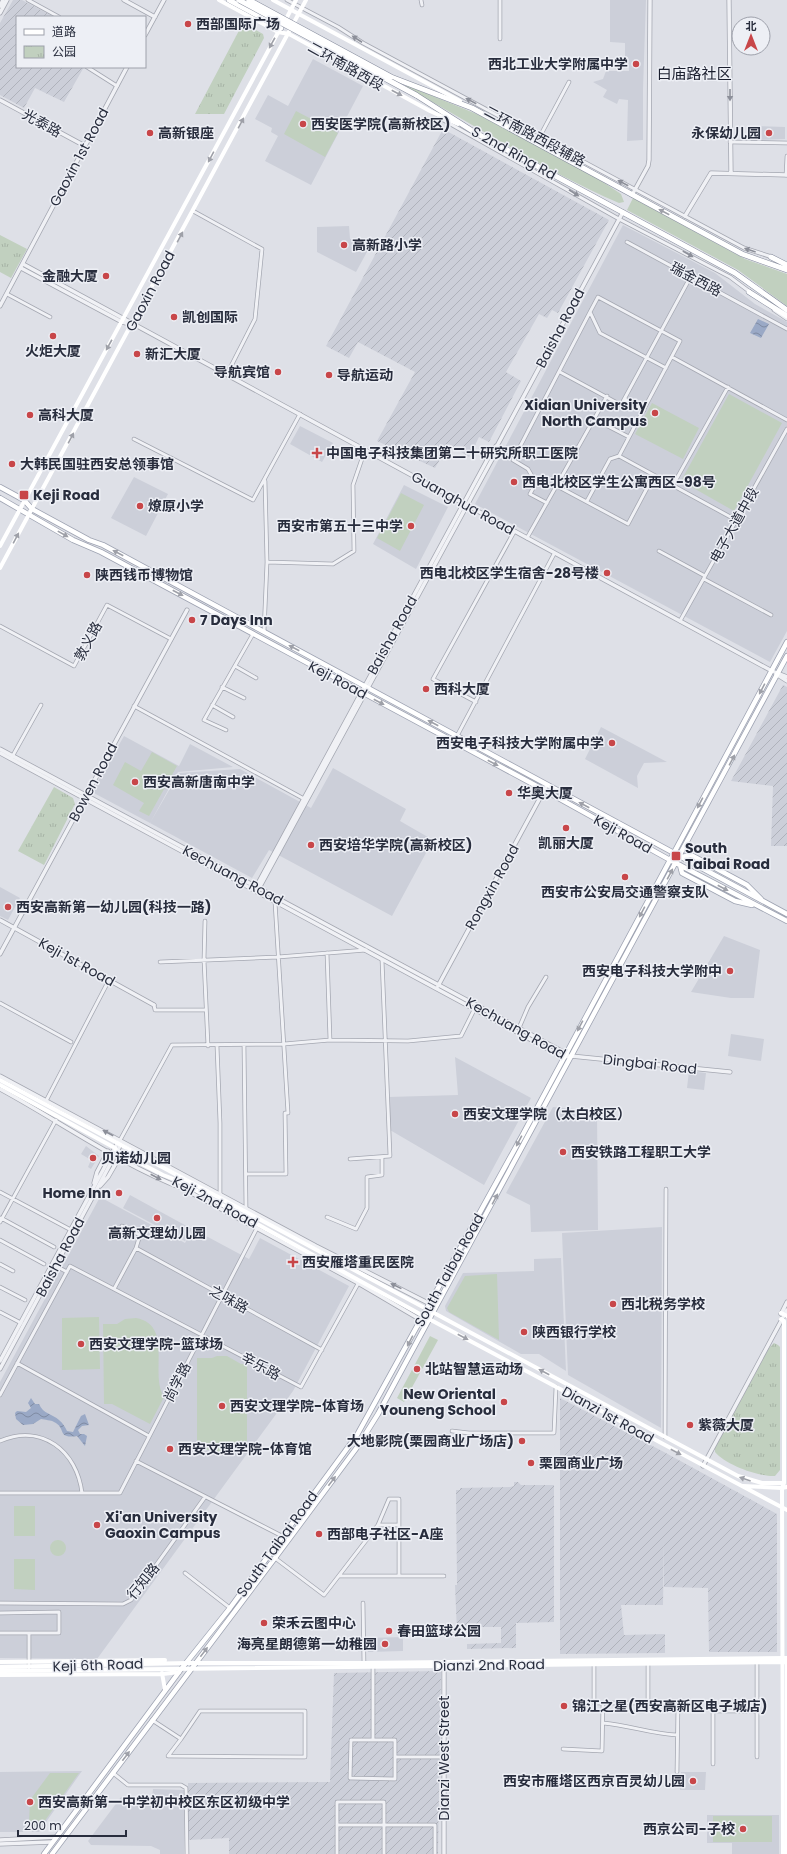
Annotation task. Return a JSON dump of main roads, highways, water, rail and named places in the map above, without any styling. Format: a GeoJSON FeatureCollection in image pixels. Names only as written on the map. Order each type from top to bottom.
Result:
{"type":"FeatureCollection","features":[{"type":"Feature","properties":{"kind":"highway"},"geometry":{"type":"LineString","coordinates":[[229,0],[280,30]]}},
{"type":"Feature","properties":{"kind":"highway","name":"S 2nd Ring Rd"},"geometry":{"type":"LineString","coordinates":[[239,0],[416,96],[474,132],[734,272],[786,312]]}},
{"type":"Feature","properties":{"kind":"highway","name":"S 2nd Ring Rd"},"geometry":{"type":"LineString","coordinates":[[249,0],[391,76],[472,108],[742,254],[787,270]]}},
{"type":"Feature","properties":{"kind":"highway"},"geometry":{"type":"LineString","coordinates":[[771,257],[787,265]]}},
{"type":"Feature","properties":{"kind":"highway"},"geometry":{"type":"LineString","coordinates":[[765,262],[787,265]]}},
{"type":"Feature","properties":{"kind":"highway"},"geometry":{"type":"LineString","coordinates":[[750,292],[786,312]]}},
{"type":"Feature","properties":{"kind":"main road","name":"二环南路西段"},"geometry":{"type":"LineString","coordinates":[[219,0],[289,34],[430,111],[474,132]]}},
{"type":"Feature","properties":{"kind":"main road"},"geometry":{"type":"LineString","coordinates":[[273,0],[472,108]]}},
{"type":"Feature","properties":{"kind":"main road","name":"Gaoxin Road"},"geometry":{"type":"LineString","coordinates":[[0,568],[306,0]]}},
{"type":"Feature","properties":{"kind":"main road","name":"Gaoxin Road"},"geometry":{"type":"LineString","coordinates":[[0,546],[295,2]]}},
{"type":"Feature","properties":{"kind":"main road"},"geometry":{"type":"LineString","coordinates":[[0,487],[24,500],[32,509]]}},
{"type":"Feature","properties":{"kind":"main road","name":"Keji Road"},"geometry":{"type":"LineString","coordinates":[[0,498],[20,508],[29,516],[81,544],[101,552],[363,694],[674,852],[787,914]]}},
{"type":"Feature","properties":{"kind":"main road","name":"Keji Road"},"geometry":{"type":"LineString","coordinates":[[32,509],[457,736],[670,860],[787,921]]}},
{"type":"Feature","properties":{"kind":"main road","name":"South Taibai Road"},"geometry":{"type":"LineString","coordinates":[[44,1854],[180,1670],[188,1662],[230,1608],[358,1435],[787,642]]}},
{"type":"Feature","properties":{"kind":"main road"},"geometry":{"type":"LineString","coordinates":[[681,857],[787,656]]}},
{"type":"Feature","properties":{"kind":"main road","name":"South Taibai Road"},"geometry":{"type":"LineString","coordinates":[[52,1854],[358,1446],[378,1414],[429,1319],[434,1313],[571,1056],[681,857]]}},
{"type":"Feature","properties":{"kind":"main road","name":"Keji 2nd Road"},"geometry":{"type":"LineString","coordinates":[[0,1080],[117,1148],[369,1279],[429,1306],[434,1313]]}},
{"type":"Feature","properties":{"kind":"main road","name":"Keji 2nd Road"},"geometry":{"type":"LineString","coordinates":[[0,1085],[179,1181],[359,1282],[424,1314],[429,1319]]}},
{"type":"Feature","properties":{"kind":"main road","name":"Dianzi 1st Road"},"geometry":{"type":"LineString","coordinates":[[434,1313],[750,1481],[786,1485]]}},
{"type":"Feature","properties":{"kind":"main road","name":"Dianzi 1st Road"},"geometry":{"type":"LineString","coordinates":[[429,1319],[787,1510]]}},
{"type":"Feature","properties":{"kind":"main road"},"geometry":{"type":"LineString","coordinates":[[740,1486],[782,1488],[786,1485],[784,1321],[781,1319]]}},
{"type":"Feature","properties":{"kind":"main road"},"geometry":{"type":"LineString","coordinates":[[782,1488],[786,1660],[787,1853]]}},
{"type":"Feature","properties":{"kind":"main road"},"geometry":{"type":"LineString","coordinates":[[783,1854],[786,1660]]}},
{"type":"Feature","properties":{"kind":"main road","name":"Dianzi 2nd Road"},"geometry":{"type":"LineString","coordinates":[[364,1665],[373,1666],[444,1663],[594,1664],[757,1662],[786,1660]]}},
{"type":"Feature","properties":{"kind":"main road","name":"Dianzi 2nd Road"},"geometry":{"type":"LineString","coordinates":[[193,1666],[786,1660]]}},
{"type":"Feature","properties":{"kind":"main road"},"geometry":{"type":"LineString","coordinates":[[0,1662],[29,1666],[188,1662],[193,1666]]}},
{"type":"Feature","properties":{"kind":"main road","name":"Keji 6th Road"},"geometry":{"type":"LineString","coordinates":[[0,1666],[161,1668],[180,1670],[193,1666]]}},
{"type":"Feature","properties":{"kind":"main road","name":"Keji 6th Road"},"geometry":{"type":"LineString","coordinates":[[0,1671],[29,1666]]}},
{"type":"Feature","properties":{"kind":"main road"},"geometry":{"type":"LineString","coordinates":[[161,1668],[166,1690]]}},
{"type":"Feature","properties":{"kind":"main road"},"geometry":{"type":"LineString","coordinates":[[0,1676],[163,1674],[180,1670]]}},
{"type":"Feature","properties":{"kind":"water"},"geometry":{"type":"Polygon","coordinates":[[[758,319],[769,324],[761,338],[750,333],[758,319]]]}},
{"type":"Feature","properties":{"kind":"water"},"geometry":{"type":"Polygon","coordinates":[[[31,1398],[35,1404],[39,1404],[43,1410],[57,1418],[64,1425],[67,1431],[73,1432],[81,1416],[85,1414],[89,1425],[82,1426],[78,1430],[80,1434],[87,1436],[85,1446],[77,1436],[66,1436],[58,1424],[53,1421],[41,1419],[33,1424],[23,1425],[16,1419],[15,1413],[17,1411],[26,1412],[31,1408],[28,1403],[31,1398]]]}},
{"type":"Feature","properties":{"kind":"place","name":"西部国际广场"},"geometry":{"type":"Point","coordinates":[188,24]}},
{"type":"Feature","properties":{"kind":"place","name":"西北工业大学附属中学"},"geometry":{"type":"Point","coordinates":[636,64]}},
{"type":"Feature","properties":{"kind":"place","name":"西安医学院(高新校区)"},"geometry":{"type":"Point","coordinates":[303,124]}},
{"type":"Feature","properties":{"kind":"place","name":"高新银座"},"geometry":{"type":"Point","coordinates":[150,133]}},
{"type":"Feature","properties":{"kind":"place","name":"永保幼儿园"},"geometry":{"type":"Point","coordinates":[769,133]}},
{"type":"Feature","properties":{"kind":"place","name":"高新路小学"},"geometry":{"type":"Point","coordinates":[344,245]}},
{"type":"Feature","properties":{"kind":"place","name":"金融大厦"},"geometry":{"type":"Point","coordinates":[106,276]}},
{"type":"Feature","properties":{"kind":"place","name":"凯创国际"},"geometry":{"type":"Point","coordinates":[174,317]}},
{"type":"Feature","properties":{"kind":"place","name":"火炬大厦"},"geometry":{"type":"Point","coordinates":[53,336]}},
{"type":"Feature","properties":{"kind":"place","name":"新汇大厦"},"geometry":{"type":"Point","coordinates":[137,354]}},
{"type":"Feature","properties":{"kind":"place","name":"导航宾馆"},"geometry":{"type":"Point","coordinates":[278,372]}},
{"type":"Feature","properties":{"kind":"place","name":"导航运动"},"geometry":{"type":"Point","coordinates":[329,375]}},
{"type":"Feature","properties":{"kind":"place","name":"Xidian University North Campus"},"geometry":{"type":"Point","coordinates":[655,413]}},
{"type":"Feature","properties":{"kind":"place","name":"高科大厦"},"geometry":{"type":"Point","coordinates":[30,415]}},
{"type":"Feature","properties":{"kind":"place","name":"中国电子科技集团第二十研究所职工医院"},"geometry":{"type":"Point","coordinates":[317,453]}},
{"type":"Feature","properties":{"kind":"place","name":"大韩民国驻西安总领事馆"},"geometry":{"type":"Point","coordinates":[12,464]}},
{"type":"Feature","properties":{"kind":"place","name":"西电北校区学生公寓西区-98号"},"geometry":{"type":"Point","coordinates":[514,482]}},
{"type":"Feature","properties":{"kind":"place","name":"Keji Road"},"geometry":{"type":"Point","coordinates":[24,495]}},
{"type":"Feature","properties":{"kind":"place","name":"燎原小学"},"geometry":{"type":"Point","coordinates":[140,506]}},
{"type":"Feature","properties":{"kind":"place","name":"西安市第五十三中学"},"geometry":{"type":"Point","coordinates":[411,526]}},
{"type":"Feature","properties":{"kind":"place","name":"西电北校区学生宿舍-28号楼"},"geometry":{"type":"Point","coordinates":[607,573]}},
{"type":"Feature","properties":{"kind":"place","name":"陕西钱币博物馆"},"geometry":{"type":"Point","coordinates":[87,575]}},
{"type":"Feature","properties":{"kind":"place","name":"7 Days Inn"},"geometry":{"type":"Point","coordinates":[192,620]}},
{"type":"Feature","properties":{"kind":"place","name":"西科大厦"},"geometry":{"type":"Point","coordinates":[426,689]}},
{"type":"Feature","properties":{"kind":"place","name":"西安电子科技大学附属中学"},"geometry":{"type":"Point","coordinates":[612,743]}},
{"type":"Feature","properties":{"kind":"place","name":"西安高新唐南中学"},"geometry":{"type":"Point","coordinates":[135,782]}},
{"type":"Feature","properties":{"kind":"place","name":"华奥大厦"},"geometry":{"type":"Point","coordinates":[509,793]}},
{"type":"Feature","properties":{"kind":"place","name":"凯丽大厦"},"geometry":{"type":"Point","coordinates":[566,828]}},
{"type":"Feature","properties":{"kind":"place","name":"西安培华学院(高新校区)"},"geometry":{"type":"Point","coordinates":[311,845]}},
{"type":"Feature","properties":{"kind":"place","name":"South Taibai Road"},"geometry":{"type":"Point","coordinates":[676,856]}},
{"type":"Feature","properties":{"kind":"place","name":"西安市公安局交通警察支队"},"geometry":{"type":"Point","coordinates":[625,877]}},
{"type":"Feature","properties":{"kind":"place","name":"西安高新第一幼儿园(科技一路)"},"geometry":{"type":"Point","coordinates":[8,907]}},
{"type":"Feature","properties":{"kind":"place","name":"西安电子科技大学附中"},"geometry":{"type":"Point","coordinates":[730,971]}},
{"type":"Feature","properties":{"kind":"place","name":"西安文理学院（太白校区）"},"geometry":{"type":"Point","coordinates":[455,1114]}},
{"type":"Feature","properties":{"kind":"place","name":"西安铁路工程职工大学"},"geometry":{"type":"Point","coordinates":[563,1152]}},
{"type":"Feature","properties":{"kind":"place","name":"贝诺幼儿园"},"geometry":{"type":"Point","coordinates":[93,1158]}},
{"type":"Feature","properties":{"kind":"place","name":"Home Inn"},"geometry":{"type":"Point","coordinates":[119,1193]}},
{"type":"Feature","properties":{"kind":"place","name":"高新文理幼儿园"},"geometry":{"type":"Point","coordinates":[157,1218]}},
{"type":"Feature","properties":{"kind":"place","name":"西安雁塔重民医院"},"geometry":{"type":"Point","coordinates":[293,1262]}},
{"type":"Feature","properties":{"kind":"place","name":"西北税务学校"},"geometry":{"type":"Point","coordinates":[613,1304]}},
{"type":"Feature","properties":{"kind":"place","name":"陕西银行学校"},"geometry":{"type":"Point","coordinates":[524,1332]}},
{"type":"Feature","properties":{"kind":"place","name":"西安文理学院-篮球场"},"geometry":{"type":"Point","coordinates":[81,1344]}},
{"type":"Feature","properties":{"kind":"place","name":"北站智慧运动场"},"geometry":{"type":"Point","coordinates":[417,1369]}},
{"type":"Feature","properties":{"kind":"place","name":"New Oriental Youneng School"},"geometry":{"type":"Point","coordinates":[504,1402]}},
{"type":"Feature","properties":{"kind":"place","name":"西安文理学院-体育场"},"geometry":{"type":"Point","coordinates":[222,1406]}},
{"type":"Feature","properties":{"kind":"place","name":"紫薇大厦"},"geometry":{"type":"Point","coordinates":[690,1425]}},
{"type":"Feature","properties":{"kind":"place","name":"大地影院(栗园商业广场店)"},"geometry":{"type":"Point","coordinates":[522,1441]}},
{"type":"Feature","properties":{"kind":"place","name":"西安文理学院-体育馆"},"geometry":{"type":"Point","coordinates":[170,1449]}},
{"type":"Feature","properties":{"kind":"place","name":"栗园商业广场"},"geometry":{"type":"Point","coordinates":[531,1463]}},
{"type":"Feature","properties":{"kind":"place","name":"Xi'an University Gaoxin Campus"},"geometry":{"type":"Point","coordinates":[97,1525]}},
{"type":"Feature","properties":{"kind":"place","name":"西部电子社区-A座"},"geometry":{"type":"Point","coordinates":[319,1534]}},
{"type":"Feature","properties":{"kind":"place","name":"荣禾云图中心"},"geometry":{"type":"Point","coordinates":[264,1623]}},
{"type":"Feature","properties":{"kind":"place","name":"春田篮球公园"},"geometry":{"type":"Point","coordinates":[389,1631]}},
{"type":"Feature","properties":{"kind":"place","name":"海亮星朗德第一幼稚园"},"geometry":{"type":"Point","coordinates":[385,1644]}},
{"type":"Feature","properties":{"kind":"place","name":"锦江之星(西安高新区电子城店)"},"geometry":{"type":"Point","coordinates":[564,1706]}},
{"type":"Feature","properties":{"kind":"place","name":"西安市雁塔区西京百灵幼儿园"},"geometry":{"type":"Point","coordinates":[693,1781]}},
{"type":"Feature","properties":{"kind":"place","name":"西安高新第一中学初中校区东区初级中学"},"geometry":{"type":"Point","coordinates":[30,1802]}},
{"type":"Feature","properties":{"kind":"place","name":"西京公司-子校"},"geometry":{"type":"Point","coordinates":[743,1829]}},
{"type":"Feature","properties":{"kind":"district","name":"白庙路社区"},"geometry":{"type":"Point","coordinates":[694,74]}}]}
